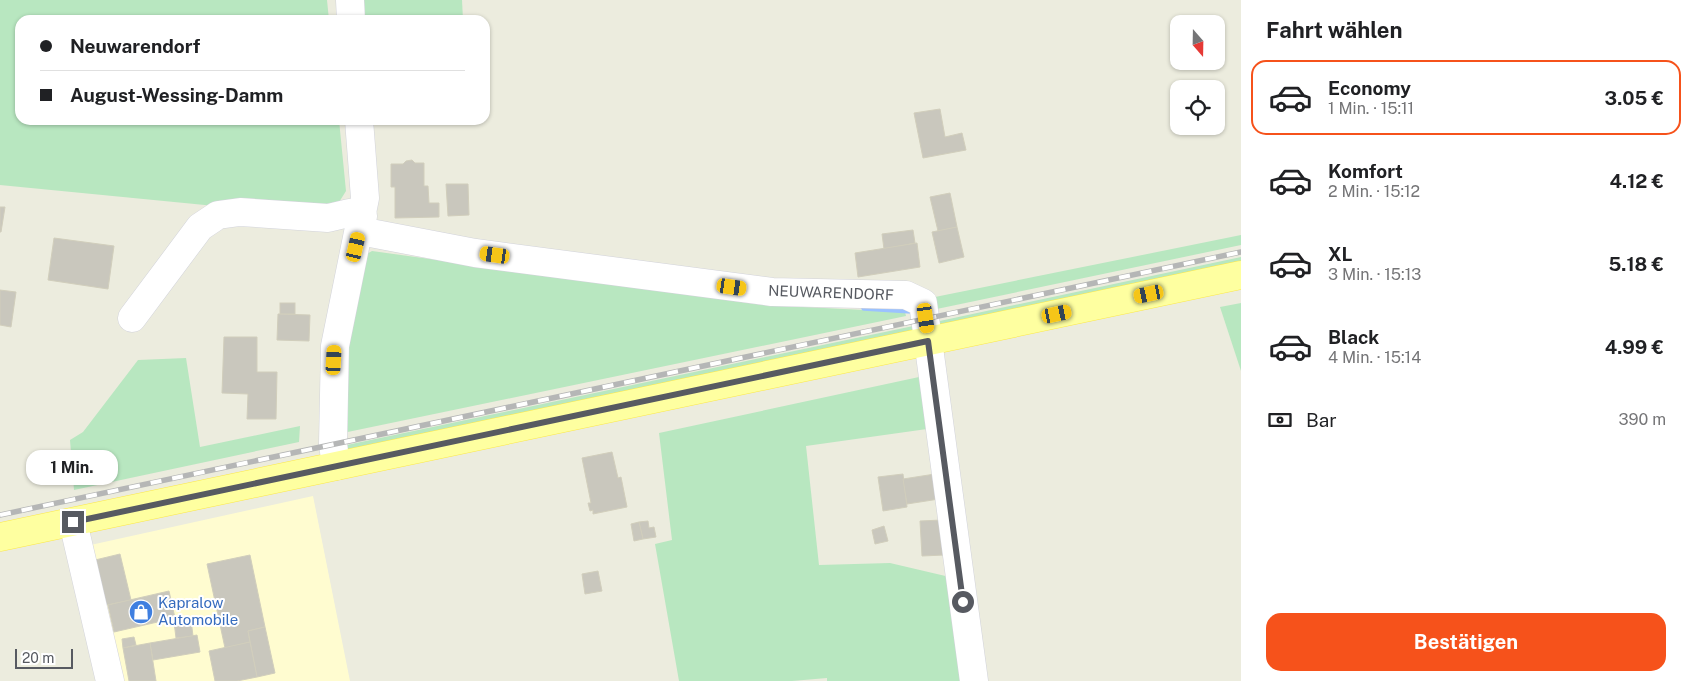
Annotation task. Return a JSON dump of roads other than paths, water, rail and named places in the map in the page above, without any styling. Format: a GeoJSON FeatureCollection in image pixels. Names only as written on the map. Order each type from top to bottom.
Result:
{"type":"FeatureCollection","features":[{"type":"Feature","properties":{"kind":"main road"},"geometry":{"type":"LineString","coordinates":[[0,537],[1241,275]]}},
{"type":"Feature","properties":{"kind":"street"},"geometry":{"type":"LineString","coordinates":[[350,0],[351,15]]}},
{"type":"Feature","properties":{"kind":"street"},"geometry":{"type":"LineString","coordinates":[[336,466],[333,444],[335,346],[366,198],[359,125]]}},
{"type":"Feature","properties":{"kind":"street"},"geometry":{"type":"LineString","coordinates":[[132,318],[200,227],[218,215],[240,212],[328,218],[349,213],[362,223]]}},
{"type":"Feature","properties":{"kind":"street","name":"NEUWARENDORF"},"geometry":{"type":"LineString","coordinates":[[362,223],[475,253],[772,292],[906,295],[923,303],[974,681]]}},
{"type":"Feature","properties":{"kind":"street"},"geometry":{"type":"LineString","coordinates":[[73,522],[110,681]]}},
{"type":"Feature","properties":{"kind":"waterway"},"geometry":{"type":"LineString","coordinates":[[864,308],[912,311]]}},
{"type":"Feature","properties":{"kind":"railway"},"geometry":{"type":"LineString","coordinates":[[0,515],[1241,252]]}},
{"type":"Feature","properties":{"kind":"place","name":"Kapralow Automobile"},"geometry":{"type":"Point","coordinates":[141,612]}}]}
